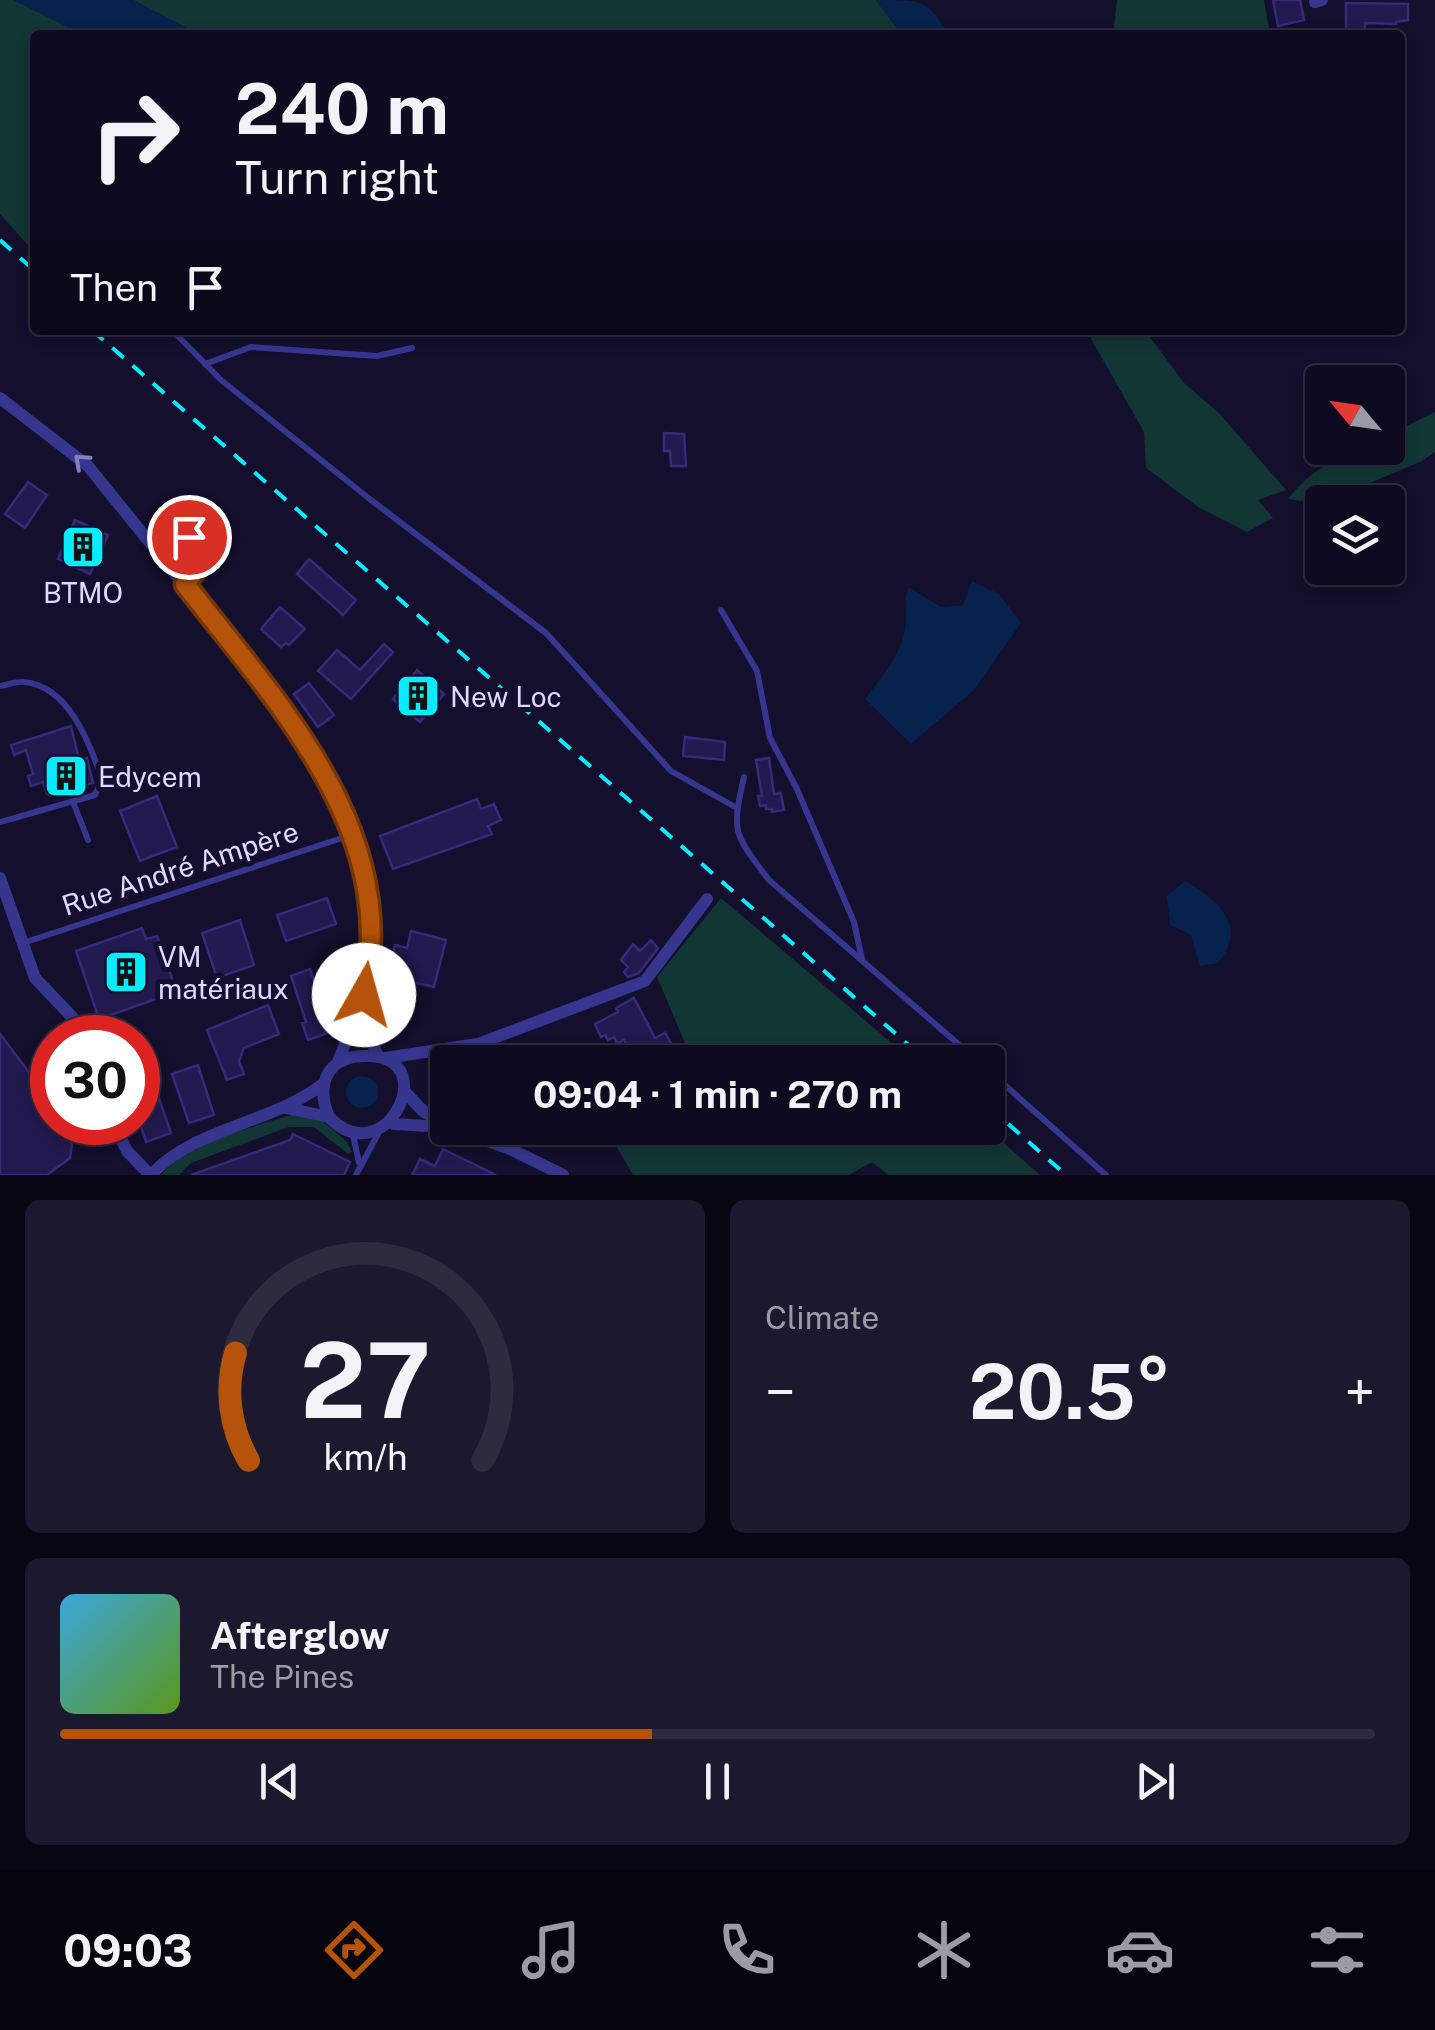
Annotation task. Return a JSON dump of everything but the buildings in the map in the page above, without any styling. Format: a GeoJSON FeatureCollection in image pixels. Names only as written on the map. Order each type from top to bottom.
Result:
{"type":"FeatureCollection","features":[{"type":"Feature","properties":{"kind":"street"},"geometry":{"type":"LineString","coordinates":[[0,398],[88,466],[313,750],[352,834],[369,916],[370,971],[364,995],[338,1062],[323,1084],[286,1108],[184,1149],[150,1175],[124,1145]]}},
{"type":"Feature","properties":{"kind":"street"},"geometry":{"type":"LineString","coordinates":[[0,878],[35,978],[70,1015]]}},
{"type":"Feature","properties":{"kind":"street"},"geometry":{"type":"LineString","coordinates":[[338,1062],[353,1055],[381,1057],[478,1044],[646,981],[706,899]]}},
{"type":"Feature","properties":{"kind":"street"},"geometry":{"type":"LineString","coordinates":[[364,995],[367,1032],[381,1057],[395,1068],[403,1087],[423,1111],[448,1127],[394,1124]]}},
{"type":"Feature","properties":{"kind":"street"},"geometry":{"type":"LineString","coordinates":[[323,1084],[322,1100],[337,1127],[353,1135],[378,1134],[394,1124],[403,1109],[403,1087],[429,1049]]}},
{"type":"Feature","properties":{"kind":"street"},"geometry":{"type":"LineString","coordinates":[[286,1108],[329,1117]]}},
{"type":"Feature","properties":{"kind":"street"},"geometry":{"type":"LineString","coordinates":[[499,1145],[563,1175]]}},
{"type":"Feature","properties":{"kind":"lane"},"geometry":{"type":"LineString","coordinates":[[177,335],[206,364],[371,500],[546,633],[671,771],[736,808]]}},
{"type":"Feature","properties":{"kind":"lane"},"geometry":{"type":"LineString","coordinates":[[206,364],[251,348],[376,356],[412,348]]}},
{"type":"Feature","properties":{"kind":"lane"},"geometry":{"type":"LineString","coordinates":[[165,560],[165,545],[177,537],[189,537],[201,546],[200,565],[185,584]]}},
{"type":"Feature","properties":{"kind":"lane"},"geometry":{"type":"LineString","coordinates":[[721,610],[757,671],[770,738],[796,787],[854,922],[862,960]]}},
{"type":"Feature","properties":{"kind":"lane"},"geometry":{"type":"LineString","coordinates":[[0,686],[23,682],[45,689],[70,710],[93,752],[102,779],[94,795],[0,822]]}},
{"type":"Feature","properties":{"kind":"lane"},"geometry":{"type":"LineString","coordinates":[[744,777],[733,820],[746,849],[768,880],[960,1045]]}},
{"type":"Feature","properties":{"kind":"lane"},"geometry":{"type":"LineString","coordinates":[[73,802],[88,840]]}},
{"type":"Feature","properties":{"kind":"lane","name":"Rue André Ampère"},"geometry":{"type":"LineString","coordinates":[[22,944],[352,834]]}},
{"type":"Feature","properties":{"kind":"lane"},"geometry":{"type":"LineString","coordinates":[[1005,1085],[1106,1175]]}},
{"type":"Feature","properties":{"kind":"lane"},"geometry":{"type":"LineString","coordinates":[[356,1175],[378,1134]]}},
{"type":"Feature","properties":{"kind":"lane"},"geometry":{"type":"LineString","coordinates":[[353,1135],[360,1165]]}},
{"type":"Feature","properties":{"kind":"green space"},"geometry":{"type":"Polygon","coordinates":[[[0,0],[41,0],[104,30],[30,30],[30,247],[0,214],[0,0]]]}},
{"type":"Feature","properties":{"kind":"green space"},"geometry":{"type":"Polygon","coordinates":[[[133,0],[876,0],[898,30],[190,30],[133,0]]]}},
{"type":"Feature","properties":{"kind":"green space"},"geometry":{"type":"Polygon","coordinates":[[[1117,0],[1264,0],[1269,29],[1268,30],[1114,30],[1117,0]]]}},
{"type":"Feature","properties":{"kind":"green space"},"geometry":{"type":"Polygon","coordinates":[[[1089,335],[1148,335],[1184,383],[1219,413],[1286,490],[1258,500],[1273,518],[1247,532],[1198,507],[1146,468],[1144,432],[1089,335]]]}},
{"type":"Feature","properties":{"kind":"green space"},"geometry":{"type":"Polygon","coordinates":[[[1435,412],[1435,452],[1365,485],[1305,485],[1305,502],[1288,499],[1327,465],[1405,465],[1405,427],[1435,412]]]}},
{"type":"Feature","properties":{"kind":"green space"},"geometry":{"type":"Polygon","coordinates":[[[721,898],[894,1045],[686,1045],[657,977],[721,898]]]}},
{"type":"Feature","properties":{"kind":"green space"},"geometry":{"type":"Polygon","coordinates":[[[295,1114],[317,1116],[346,1141],[352,1152],[348,1154],[314,1127],[289,1127],[191,1163],[179,1175],[161,1175],[205,1145],[295,1114]]]}},
{"type":"Feature","properties":{"kind":"green space"},"geometry":{"type":"Polygon","coordinates":[[[1005,1144],[1040,1175],[888,1175],[872,1162],[849,1175],[633,1175],[616,1145],[1005,1144]]]}},
{"type":"Feature","properties":{"kind":"water"},"geometry":{"type":"Polygon","coordinates":[[[13,0],[133,0],[190,30],[73,30],[13,0]]]}},
{"type":"Feature","properties":{"kind":"water"},"geometry":{"type":"Polygon","coordinates":[[[876,0],[923,4],[946,30],[899,30],[876,0]]]}},
{"type":"Feature","properties":{"kind":"water"},"geometry":{"type":"Polygon","coordinates":[[[972,581],[999,594],[1021,623],[974,690],[911,744],[865,699],[902,641],[909,587],[941,607],[963,605],[972,581]]]}},
{"type":"Feature","properties":{"kind":"water"},"geometry":{"type":"Polygon","coordinates":[[[1185,881],[1226,915],[1231,937],[1218,963],[1200,966],[1191,935],[1170,925],[1167,896],[1185,881]]]}},
{"type":"Feature","properties":{"kind":"water"},"geometry":{"type":"Polygon","coordinates":[[[362,1076],[374,1080],[378,1092],[374,1104],[362,1108],[350,1104],[346,1092],[350,1080],[362,1076]]]}},
{"type":"Feature","properties":{"kind":"railway"},"geometry":{"type":"LineString","coordinates":[[0,240],[30,267]]}},
{"type":"Feature","properties":{"kind":"railway"},"geometry":{"type":"LineString","coordinates":[[98,335],[909,1045]]}},
{"type":"Feature","properties":{"kind":"railway"},"geometry":{"type":"LineString","coordinates":[[1005,1121],[1066,1175]]}},
{"type":"Feature","properties":{"kind":"place","name":"BTMO"},"geometry":{"type":"Point","coordinates":[83,547]}},
{"type":"Feature","properties":{"kind":"place","name":"New Loc"},"geometry":{"type":"Point","coordinates":[418,696]}},
{"type":"Feature","properties":{"kind":"place","name":"Edycem"},"geometry":{"type":"Point","coordinates":[66,776]}},
{"type":"Feature","properties":{"kind":"place","name":"VM matériaux"},"geometry":{"type":"Point","coordinates":[126,972]}},
{"type":"Feature","properties":{"kind":"route"},"geometry":{"type":"LineString","coordinates":[[189,537],[201,546],[200,565],[185,584],[313,750],[352,834],[369,916],[370,971],[364,995]]}}]}
